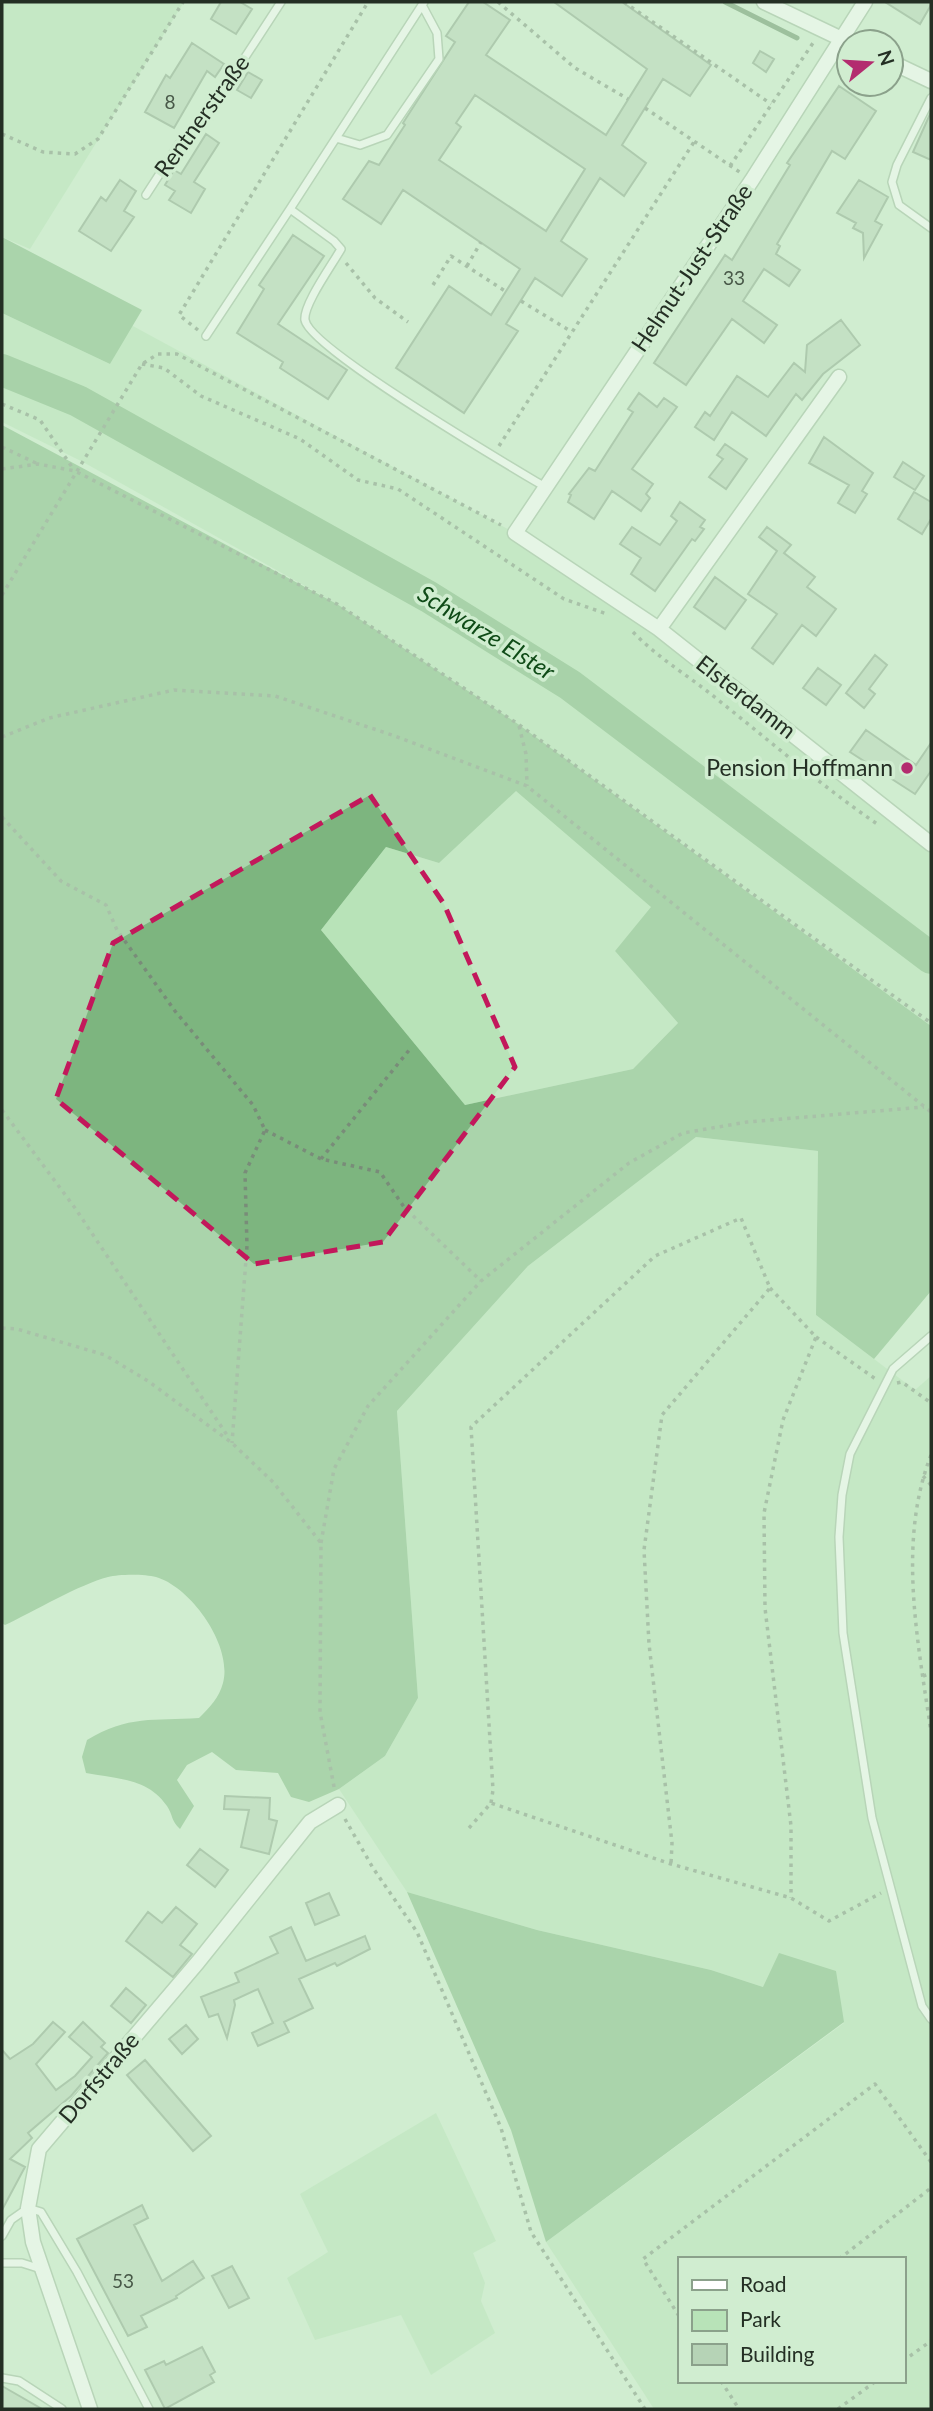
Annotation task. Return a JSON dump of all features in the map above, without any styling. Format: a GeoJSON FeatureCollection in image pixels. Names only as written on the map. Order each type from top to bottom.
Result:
{"type":"FeatureCollection","features":[{"type":"Feature","properties":{"kind":"street"},"geometry":{"type":"LineString","coordinates":[[764,2],[835,36]]}},
{"type":"Feature","properties":{"kind":"street","name":"Helmut-Just-Straße"},"geometry":{"type":"LineString","coordinates":[[852,28],[865,2]]}},
{"type":"Feature","properties":{"kind":"street","name":"Helmut-Just-Straße"},"geometry":{"type":"LineString","coordinates":[[515,533],[835,56]]}},
{"type":"Feature","properties":{"kind":"street"},"geometry":{"type":"LineString","coordinates":[[905,69],[931,82]]}},
{"type":"Feature","properties":{"kind":"street"},"geometry":{"type":"LineString","coordinates":[[659,629],[839,377]]}},
{"type":"Feature","properties":{"kind":"street","name":"Elsterdamm"},"geometry":{"type":"LineString","coordinates":[[515,533],[659,629],[931,844]]}},
{"type":"Feature","properties":{"kind":"street","name":"Dorfstraße"},"geometry":{"type":"LineString","coordinates":[[90,2409],[33,2242],[28,2208],[39,2149],[198,1962],[310,1822],[338,1805]]}},
{"type":"Feature","properties":{"kind":"lane","name":"Rentnerstraße"},"geometry":{"type":"LineString","coordinates":[[146,195],[179,144],[197,131],[281,2]]}},
{"type":"Feature","properties":{"kind":"lane"},"geometry":{"type":"LineString","coordinates":[[206,336],[423,4]]}},
{"type":"Feature","properties":{"kind":"lane"},"geometry":{"type":"LineString","coordinates":[[336,138],[360,145],[387,135],[439,59],[436,33],[423,4]]}},
{"type":"Feature","properties":{"kind":"lane"},"geometry":{"type":"LineString","coordinates":[[931,99],[897,165],[892,182],[898,205],[931,228]]}},
{"type":"Feature","properties":{"kind":"lane"},"geometry":{"type":"LineString","coordinates":[[290,209],[339,245],[338,254],[307,309],[308,330],[387,388],[545,487]]}},
{"type":"Feature","properties":{"kind":"lane"},"geometry":{"type":"LineString","coordinates":[[931,1336],[893,1369],[850,1454],[842,1495],[839,1537],[843,1633],[872,1818],[922,2006],[931,2019]]}},
{"type":"Feature","properties":{"kind":"lane"},"geometry":{"type":"LineString","coordinates":[[2,2236],[10,2220],[28,2208],[41,2212],[77,2272],[149,2409]]}},
{"type":"Feature","properties":{"kind":"lane"},"geometry":{"type":"LineString","coordinates":[[2,2263],[22,2263],[41,2269]]}},
{"type":"Feature","properties":{"kind":"lane"},"geometry":{"type":"LineString","coordinates":[[2,2378],[19,2381],[62,2409]]}},
{"type":"Feature","properties":{"kind":"path"},"geometry":{"type":"LineString","coordinates":[[2,134],[43,152],[75,153],[98,139],[183,2]]}},
{"type":"Feature","properties":{"kind":"path"},"geometry":{"type":"LineString","coordinates":[[206,336],[179,315],[368,2]]}},
{"type":"Feature","properties":{"kind":"path"},"geometry":{"type":"LineString","coordinates":[[498,2],[575,68],[628,99]]}},
{"type":"Feature","properties":{"kind":"path"},"geometry":{"type":"LineString","coordinates":[[624,2],[771,104]]}},
{"type":"Feature","properties":{"kind":"path"},"geometry":{"type":"LineString","coordinates":[[730,166],[822,29]]}},
{"type":"Feature","properties":{"kind":"path"},"geometry":{"type":"LineString","coordinates":[[645,108],[752,180]]}},
{"type":"Feature","properties":{"kind":"path"},"geometry":{"type":"LineString","coordinates":[[493,455],[694,142]]}},
{"type":"Feature","properties":{"kind":"path"},"geometry":{"type":"LineString","coordinates":[[467,266],[481,242]]}},
{"type":"Feature","properties":{"kind":"path"},"geometry":{"type":"LineString","coordinates":[[338,254],[375,298],[408,322]]}},
{"type":"Feature","properties":{"kind":"path"},"geometry":{"type":"LineString","coordinates":[[433,285],[451,256],[505,291]]}},
{"type":"Feature","properties":{"kind":"path"},"geometry":{"type":"LineString","coordinates":[[521,301],[572,332]]}},
{"type":"Feature","properties":{"kind":"path"},"geometry":{"type":"LineString","coordinates":[[2,595],[142,364],[158,355],[177,354],[515,533]]}},
{"type":"Feature","properties":{"kind":"path"},"geometry":{"type":"LineString","coordinates":[[142,364],[164,368],[201,396],[300,439],[358,480],[398,489],[564,599],[610,615]]}},
{"type":"Feature","properties":{"kind":"path"},"geometry":{"type":"LineString","coordinates":[[2,404],[40,421],[75,471]]}},
{"type":"Feature","properties":{"kind":"path"},"geometry":{"type":"LineString","coordinates":[[2,447],[38,464],[75,471],[337,604],[518,724],[931,1023]]}},
{"type":"Feature","properties":{"kind":"path"},"geometry":{"type":"LineString","coordinates":[[2,469],[38,464]]}},
{"type":"Feature","properties":{"kind":"path"},"geometry":{"type":"LineString","coordinates":[[630,629],[656,656],[716,698],[772,746],[887,831]]}},
{"type":"Feature","properties":{"kind":"path"},"geometry":{"type":"LineString","coordinates":[[2,737],[49,718],[174,690],[275,696],[404,739],[527,786],[931,1112]]}},
{"type":"Feature","properties":{"kind":"path"},"geometry":{"type":"LineString","coordinates":[[518,724],[526,754],[527,786]]}},
{"type":"Feature","properties":{"kind":"path"},"geometry":{"type":"LineString","coordinates":[[2,817],[61,881],[106,905],[124,940],[175,1011],[253,1105],[265,1130],[321,1159],[380,1172],[404,1208],[481,1281]]}},
{"type":"Feature","properties":{"kind":"path"},"geometry":{"type":"LineString","coordinates":[[321,1159],[410,1049]]}},
{"type":"Feature","properties":{"kind":"path"},"geometry":{"type":"LineString","coordinates":[[645,2409],[531,2232],[501,2128],[417,1931],[373,1868],[338,1805],[320,1712],[321,1544],[334,1469],[368,1406],[481,1281],[629,1163],[683,1132],[747,1122],[924,1107]]}},
{"type":"Feature","properties":{"kind":"path"},"geometry":{"type":"LineString","coordinates":[[2,1110],[75,1208],[233,1443]]}},
{"type":"Feature","properties":{"kind":"path"},"geometry":{"type":"LineString","coordinates":[[233,1443],[247,1246],[245,1173],[265,1130]]}},
{"type":"Feature","properties":{"kind":"path"},"geometry":{"type":"LineString","coordinates":[[469,1828],[491,1803],[492,1777],[471,1427],[655,1256],[741,1218],[770,1288],[816,1337],[885,1385],[902,1382],[931,1402]]}},
{"type":"Feature","properties":{"kind":"path"},"geometry":{"type":"LineString","coordinates":[[671,1864],[672,1843],[649,1644],[644,1550],[662,1415],[770,1288]]}},
{"type":"Feature","properties":{"kind":"path"},"geometry":{"type":"LineString","coordinates":[[2,1328],[17,1329],[106,1355],[148,1381],[233,1443],[273,1482],[321,1544]]}},
{"type":"Feature","properties":{"kind":"path"},"geometry":{"type":"LineString","coordinates":[[790,1898],[791,1826],[765,1608],[764,1513],[783,1420],[816,1337]]}},
{"type":"Feature","properties":{"kind":"path"},"geometry":{"type":"LineString","coordinates":[[931,1455],[923,1476],[913,1537],[915,1607],[931,1732]]}},
{"type":"Feature","properties":{"kind":"path"},"geometry":{"type":"LineString","coordinates":[[923,1476],[931,1485]]}},
{"type":"Feature","properties":{"kind":"path"},"geometry":{"type":"LineString","coordinates":[[923,1676],[931,1673]]}},
{"type":"Feature","properties":{"kind":"path"},"geometry":{"type":"LineString","coordinates":[[491,1803],[671,1864],[790,1898],[829,1921],[892,1889]]}},
{"type":"Feature","properties":{"kind":"path"},"geometry":{"type":"LineString","coordinates":[[678,2314],[643,2259],[875,2084],[931,2162]]}},
{"type":"Feature","properties":{"kind":"path"},"geometry":{"type":"LineString","coordinates":[[842,2257],[931,2188]]}},
{"type":"Feature","properties":{"kind":"path"},"geometry":{"type":"LineString","coordinates":[[905,2360],[931,2340]]}},
{"type":"Feature","properties":{"kind":"path"},"geometry":{"type":"LineString","coordinates":[[723,2383],[740,2409]]}},
{"type":"Feature","properties":{"kind":"path"},"geometry":{"type":"LineString","coordinates":[[838,2409],[873,2383]]}},
{"type":"Feature","properties":{"kind":"highlighted area"},"geometry":{"type":"Polygon","coordinates":[[[370,795],[444,904],[515,1067],[383,1242],[254,1264],[56,1099],[113,943],[370,795]]]}},
{"type":"Feature","properties":{"kind":"green space"},"geometry":{"type":"Polygon","coordinates":[[[2,2],[184,2],[30,249],[2,237],[2,2]]]}},
{"type":"Feature","properties":{"kind":"green space"},"geometry":{"type":"Polygon","coordinates":[[[2,237],[142,310],[110,364],[2,313],[2,237]]]}},
{"type":"Feature","properties":{"kind":"green space"},"geometry":{"type":"Polygon","coordinates":[[[2,313],[110,364],[131,325],[515,533],[659,629],[931,844],[931,1026],[518,724],[337,604],[83,462],[2,422],[2,313]]]}},
{"type":"Feature","properties":{"kind":"green space"},"geometry":{"type":"Polygon","coordinates":[[[2,425],[337,604],[518,724],[931,1026],[931,1291],[874,1359],[816,1315],[818,1151],[696,1137],[528,1266],[397,1411],[418,1698],[385,1756],[339,1789],[309,1802],[291,1797],[278,1773],[236,1770],[212,1752],[187,1765],[177,1780],[194,1806],[180,1829],[167,1806],[151,1790],[131,1781],[86,1773],[82,1757],[87,1740],[115,1726],[129,1723],[199,1718],[214,1702],[221,1688],[224,1668],[222,1652],[215,1636],[195,1605],[169,1583],[145,1575],[108,1577],[70,1592],[5,1625],[2,1623],[2,425]],[[516,791],[439,863],[386,847],[321,930],[465,1105],[633,1069],[678,1023],[615,951],[651,907],[516,791]]]}},
{"type":"Feature","properties":{"kind":"green space"},"geometry":{"type":"Polygon","coordinates":[[[516,790],[652,907],[615,951],[678,1023],[633,1069],[465,1105],[321,930],[386,847],[439,863],[516,790]]]}},
{"type":"Feature","properties":{"kind":"green space"},"geometry":{"type":"Polygon","coordinates":[[[696,1137],[818,1151],[816,1315],[915,1390],[931,1376],[931,2409],[654,2409],[546,2242],[844,2023],[763,1987],[711,1970],[537,1930],[407,1892],[339,1789],[385,1756],[418,1698],[397,1411],[528,1266],[696,1137]]]}},
{"type":"Feature","properties":{"kind":"green space"},"geometry":{"type":"Polygon","coordinates":[[[407,1892],[537,1930],[711,1970],[763,1987],[779,1953],[836,1971],[844,2022],[546,2242],[511,2130],[407,1892]]]}},
{"type":"Feature","properties":{"kind":"green space"},"geometry":{"type":"Polygon","coordinates":[[[436,2113],[496,2241],[473,2253],[485,2283],[481,2301],[495,2333],[431,2375],[401,2315],[315,2340],[287,2278],[328,2252],[300,2194],[436,2113]]]}},
{"type":"Feature","properties":{"kind":"building"},"geometry":{"type":"Polygon","coordinates":[[[221,2],[240,2],[252,9],[236,34],[211,19],[221,2]]]}},
{"type":"Feature","properties":{"kind":"building"},"geometry":{"type":"Polygon","coordinates":[[[469,2],[483,2],[510,20],[486,55],[606,135],[647,69],[554,2],[622,2],[711,65],[690,96],[663,79],[622,145],[646,163],[624,196],[600,178],[561,241],[587,259],[562,296],[535,278],[506,324],[518,331],[464,413],[396,368],[449,286],[491,315],[520,269],[403,190],[381,224],[343,199],[369,161],[379,165],[405,125],[403,123],[455,42],[446,36],[469,2]],[[475,95],[456,123],[461,127],[439,160],[546,231],[585,169],[475,95]]]}},
{"type":"Feature","properties":{"kind":"building"},"geometry":{"type":"Polygon","coordinates":[[[885,2],[931,2],[931,5],[920,24],[885,2]]]}},
{"type":"Feature","properties":{"kind":"building"},"geometry":{"type":"Polygon","coordinates":[[[192,43],[224,64],[215,77],[207,71],[174,128],[145,112],[166,75],[170,78],[192,43]]]}},
{"type":"Feature","properties":{"kind":"building"},"geometry":{"type":"Polygon","coordinates":[[[760,51],[774,59],[766,72],[753,63],[760,51]]]}},
{"type":"Feature","properties":{"kind":"building"},"geometry":{"type":"Polygon","coordinates":[[[248,72],[262,80],[251,98],[237,90],[248,72]]]}},
{"type":"Feature","properties":{"kind":"building"},"geometry":{"type":"Polygon","coordinates":[[[835,92],[835,98],[857,98],[876,111],[845,159],[832,151],[777,244],[780,246],[776,254],[800,270],[789,286],[764,269],[743,301],[777,325],[764,343],[732,319],[686,385],[654,363],[725,255],[732,260],[790,165],[787,163],[835,92]]]}},
{"type":"Feature","properties":{"kind":"building"},"geometry":{"type":"Polygon","coordinates":[[[931,112],[931,160],[913,152],[931,112]]]}},
{"type":"Feature","properties":{"kind":"building"},"geometry":{"type":"Polygon","coordinates":[[[206,134],[219,143],[194,182],[205,189],[191,213],[169,200],[175,191],[165,185],[174,170],[181,174],[206,134]]]}},
{"type":"Feature","properties":{"kind":"building"},"geometry":{"type":"Polygon","coordinates":[[[120,180],[136,191],[124,211],[134,217],[111,251],[79,231],[101,197],[106,201],[120,180]]]}},
{"type":"Feature","properties":{"kind":"building"},"geometry":{"type":"Polygon","coordinates":[[[859,180],[888,197],[875,221],[882,225],[864,258],[863,233],[853,228],[856,223],[837,213],[859,180]]]}},
{"type":"Feature","properties":{"kind":"building"},"geometry":{"type":"Polygon","coordinates":[[[293,235],[324,256],[278,324],[347,370],[328,399],[280,368],[283,362],[237,333],[264,289],[259,285],[293,235]]]}},
{"type":"Feature","properties":{"kind":"building"},"geometry":{"type":"Polygon","coordinates":[[[841,320],[860,345],[823,374],[802,400],[796,394],[766,436],[732,412],[714,440],[695,427],[705,412],[710,416],[737,376],[768,397],[794,363],[805,372],[807,345],[841,320]]]}},
{"type":"Feature","properties":{"kind":"building"},"geometry":{"type":"Polygon","coordinates":[[[639,393],[657,407],[664,398],[677,407],[632,469],[653,484],[646,494],[650,498],[641,511],[612,491],[594,519],[568,502],[571,495],[569,494],[589,468],[595,471],[633,412],[628,409],[639,393]]]}},
{"type":"Feature","properties":{"kind":"building"},"geometry":{"type":"Polygon","coordinates":[[[824,437],[873,473],[862,491],[867,494],[855,513],[838,503],[849,485],[809,463],[824,437]]]}},
{"type":"Feature","properties":{"kind":"building"},"geometry":{"type":"Polygon","coordinates":[[[725,444],[747,459],[726,489],[709,477],[723,459],[717,455],[725,444]]]}},
{"type":"Feature","properties":{"kind":"building"},"geometry":{"type":"Polygon","coordinates":[[[903,462],[924,476],[915,490],[894,477],[903,462]]]}},
{"type":"Feature","properties":{"kind":"building"},"geometry":{"type":"Polygon","coordinates":[[[914,492],[931,502],[931,519],[922,534],[898,519],[914,492]]]}},
{"type":"Feature","properties":{"kind":"building"},"geometry":{"type":"Polygon","coordinates":[[[680,502],[705,520],[700,527],[704,529],[695,541],[692,539],[655,591],[631,574],[641,558],[620,544],[632,527],[660,545],[677,521],[671,516],[680,502]]]}},
{"type":"Feature","properties":{"kind":"building"},"geometry":{"type":"Polygon","coordinates":[[[767,527],[791,545],[784,553],[815,577],[807,587],[836,609],[816,636],[802,625],[773,664],[752,648],[777,614],[748,594],[777,551],[759,537],[767,527]]]}},
{"type":"Feature","properties":{"kind":"building"},"geometry":{"type":"Polygon","coordinates":[[[715,577],[746,600],[725,629],[694,607],[715,577]]]}},
{"type":"Feature","properties":{"kind":"building"},"geometry":{"type":"Polygon","coordinates":[[[875,655],[887,665],[869,689],[875,694],[864,708],[846,693],[875,655]]]}},
{"type":"Feature","properties":{"kind":"building"},"geometry":{"type":"Polygon","coordinates":[[[818,668],[841,685],[826,705],[803,688],[818,668]]]}},
{"type":"Feature","properties":{"kind":"building"},"geometry":{"type":"Polygon","coordinates":[[[866,730],[916,765],[931,743],[931,771],[915,794],[850,752],[866,730]]]}},
{"type":"Feature","properties":{"kind":"building"},"geometry":{"type":"Polygon","coordinates":[[[225,1796],[270,1798],[269,1819],[277,1821],[269,1854],[241,1847],[249,1810],[224,1809],[225,1796]]]}},
{"type":"Feature","properties":{"kind":"building"},"geometry":{"type":"Polygon","coordinates":[[[200,1849],[228,1870],[215,1887],[187,1865],[200,1849]]]}},
{"type":"Feature","properties":{"kind":"building"},"geometry":{"type":"Polygon","coordinates":[[[329,1893],[339,1915],[315,1925],[306,1903],[329,1893]]]}},
{"type":"Feature","properties":{"kind":"building"},"geometry":{"type":"Polygon","coordinates":[[[176,1907],[197,1924],[180,1945],[192,1954],[173,1977],[126,1941],[148,1912],[162,1923],[176,1907]]]}},
{"type":"Feature","properties":{"kind":"building"},"geometry":{"type":"Polygon","coordinates":[[[291,1927],[306,1961],[365,1936],[370,1949],[337,1966],[335,1963],[299,1979],[313,2008],[284,2022],[289,2032],[258,2046],[252,2033],[273,2023],[258,1989],[234,2000],[227,2038],[218,2014],[209,2017],[201,1997],[239,1982],[235,1973],[278,1953],[270,1937],[291,1927]]]}},
{"type":"Feature","properties":{"kind":"building"},"geometry":{"type":"Polygon","coordinates":[[[126,1988],[146,2005],[131,2023],[111,2006],[126,1988]]]}},
{"type":"Feature","properties":{"kind":"building"},"geometry":{"type":"Polygon","coordinates":[[[53,2022],[65,2032],[36,2064],[56,2090],[75,2076],[92,2057],[69,2037],[83,2022],[105,2043],[101,2047],[108,2053],[71,2096],[28,2133],[32,2138],[10,2159],[25,2167],[2,2210],[2,2050],[10,2059],[33,2044],[53,2022]]]}},
{"type":"Feature","properties":{"kind":"building"},"geometry":{"type":"Polygon","coordinates":[[[186,2025],[198,2039],[182,2054],[169,2039],[186,2025]]]}},
{"type":"Feature","properties":{"kind":"building"},"geometry":{"type":"Polygon","coordinates":[[[145,2060],[211,2136],[193,2151],[127,2075],[145,2060]]]}},
{"type":"Feature","properties":{"kind":"building"},"geometry":{"type":"Polygon","coordinates":[[[142,2205],[148,2218],[134,2225],[162,2281],[193,2261],[204,2278],[176,2296],[177,2298],[141,2316],[147,2327],[128,2336],[77,2239],[142,2205]]]}},
{"type":"Feature","properties":{"kind":"building"},"geometry":{"type":"Polygon","coordinates":[[[232,2266],[249,2298],[229,2308],[212,2276],[232,2266]]]}},
{"type":"Feature","properties":{"kind":"building"},"geometry":{"type":"Polygon","coordinates":[[[202,2347],[215,2372],[210,2375],[214,2382],[165,2409],[145,2370],[164,2361],[166,2365],[202,2347]]]}},
{"type":"Feature","properties":{"kind":"building"},"geometry":{"type":"Polygon","coordinates":[[[2,2386],[42,2409],[2,2409],[2,2386]]]}},
{"type":"Feature","properties":{"kind":"waterway"},"geometry":{"type":"LineString","coordinates":[[725,2],[797,38]]}},
{"type":"Feature","properties":{"kind":"waterway","name":"Schwarze Elster"},"geometry":{"type":"LineString","coordinates":[[2,370],[78,401],[429,597],[570,685],[931,958]]}},
{"type":"Feature","properties":{"kind":"place","name":"Pension Hoffmann"},"geometry":{"type":"Point","coordinates":[907,768]}}]}
